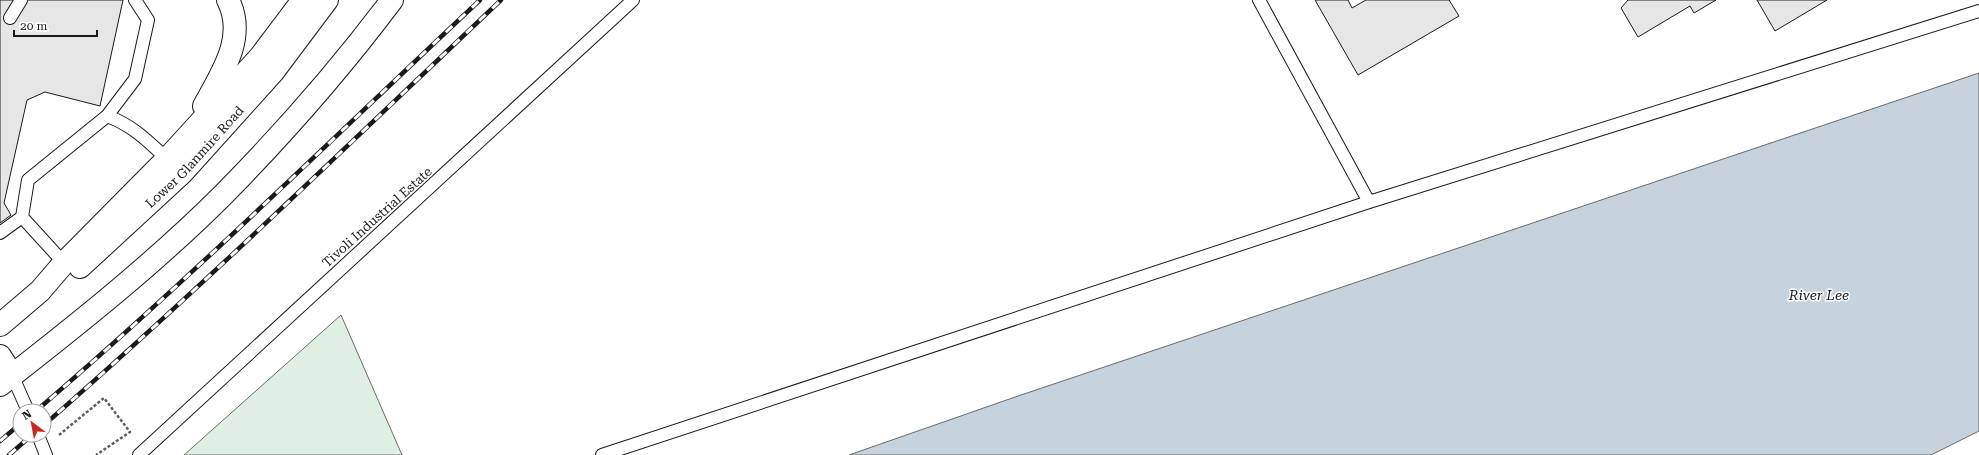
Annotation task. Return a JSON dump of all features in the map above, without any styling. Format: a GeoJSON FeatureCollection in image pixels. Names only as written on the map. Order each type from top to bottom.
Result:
{"type":"FeatureCollection","features":[{"type":"Feature","properties":{"kind":"main road"},"geometry":{"type":"LineString","coordinates":[[185,140],[224,71],[235,39],[233,10],[228,0]]}},
{"type":"Feature","properties":{"kind":"main road","name":"Lower Glanmire Road"},"geometry":{"type":"LineString","coordinates":[[0,325],[40,291],[64,263],[185,140],[260,57],[303,0]]}},
{"type":"Feature","properties":{"kind":"main road","name":"Lower Glanmire Road"},"geometry":{"type":"LineString","coordinates":[[40,291],[74,272],[182,173],[273,72],[327,0]]}},
{"type":"Feature","properties":{"kind":"main road"},"geometry":{"type":"LineString","coordinates":[[0,356],[6,380],[111,296],[165,249],[223,195],[331,78],[392,0]]}},
{"type":"Feature","properties":{"kind":"lane"},"geometry":{"type":"LineString","coordinates":[[10,18],[20,0]]}},
{"type":"Feature","properties":{"kind":"lane"},"geometry":{"type":"LineString","coordinates":[[0,232],[22,217],[28,180],[107,116],[135,79],[148,20],[135,0]]}},
{"type":"Feature","properties":{"kind":"lane","name":"Tivoli Industrial Estate"},"geometry":{"type":"LineString","coordinates":[[139,455],[633,0]]}},
{"type":"Feature","properties":{"kind":"lane"},"geometry":{"type":"LineString","coordinates":[[1259,0],[1369,202]]}},
{"type":"Feature","properties":{"kind":"lane"},"geometry":{"type":"LineString","coordinates":[[602,455],[1369,202],[1979,11]]}},
{"type":"Feature","properties":{"kind":"lane"},"geometry":{"type":"LineString","coordinates":[[107,116],[124,122],[148,141],[167,159]]}},
{"type":"Feature","properties":{"kind":"lane"},"geometry":{"type":"LineString","coordinates":[[22,217],[64,263]]}},
{"type":"Feature","properties":{"kind":"lane"},"geometry":{"type":"LineString","coordinates":[[6,380],[22,403]]}},
{"type":"Feature","properties":{"kind":"path"},"geometry":{"type":"LineString","coordinates":[[45,452],[104,398],[130,432],[96,455]]}},
{"type":"Feature","properties":{"kind":"green space"},"geometry":{"type":"Polygon","coordinates":[[[341,315],[402,455],[184,455],[341,315]]]}},
{"type":"Feature","properties":{"kind":"water","name":"River Lee"},"geometry":{"type":"Polygon","coordinates":[[[1979,73],[1979,431],[1931,455],[849,455],[1018,396],[1979,73]]]}},
{"type":"Feature","properties":{"kind":"building"},"geometry":{"type":"Polygon","coordinates":[[[0,0],[123,0],[100,106],[45,92],[27,100],[4,203],[11,215],[0,223],[0,0]]]}},
{"type":"Feature","properties":{"kind":"building"},"geometry":{"type":"Polygon","coordinates":[[[1315,0],[1348,0],[1352,8],[1366,0],[1449,0],[1459,16],[1358,75],[1315,0]]]}},
{"type":"Feature","properties":{"kind":"building"},"geometry":{"type":"Polygon","coordinates":[[[1628,0],[1716,0],[1694,13],[1690,6],[1638,37],[1621,8],[1628,0]]]}},
{"type":"Feature","properties":{"kind":"building"},"geometry":{"type":"Polygon","coordinates":[[[1757,0],[1827,0],[1775,31],[1757,0]]]}},
{"type":"Feature","properties":{"kind":"railway"},"geometry":{"type":"LineString","coordinates":[[45,403],[205,260],[480,0]]}},
{"type":"Feature","properties":{"kind":"railway"},"geometry":{"type":"LineString","coordinates":[[52,418],[218,268],[501,0]]}},
{"type":"Feature","properties":{"kind":"railway"},"geometry":{"type":"LineString","coordinates":[[0,441],[12,431]]}},
{"type":"Feature","properties":{"kind":"railway"},"geometry":{"type":"LineString","coordinates":[[9,455],[23,443]]}}]}
